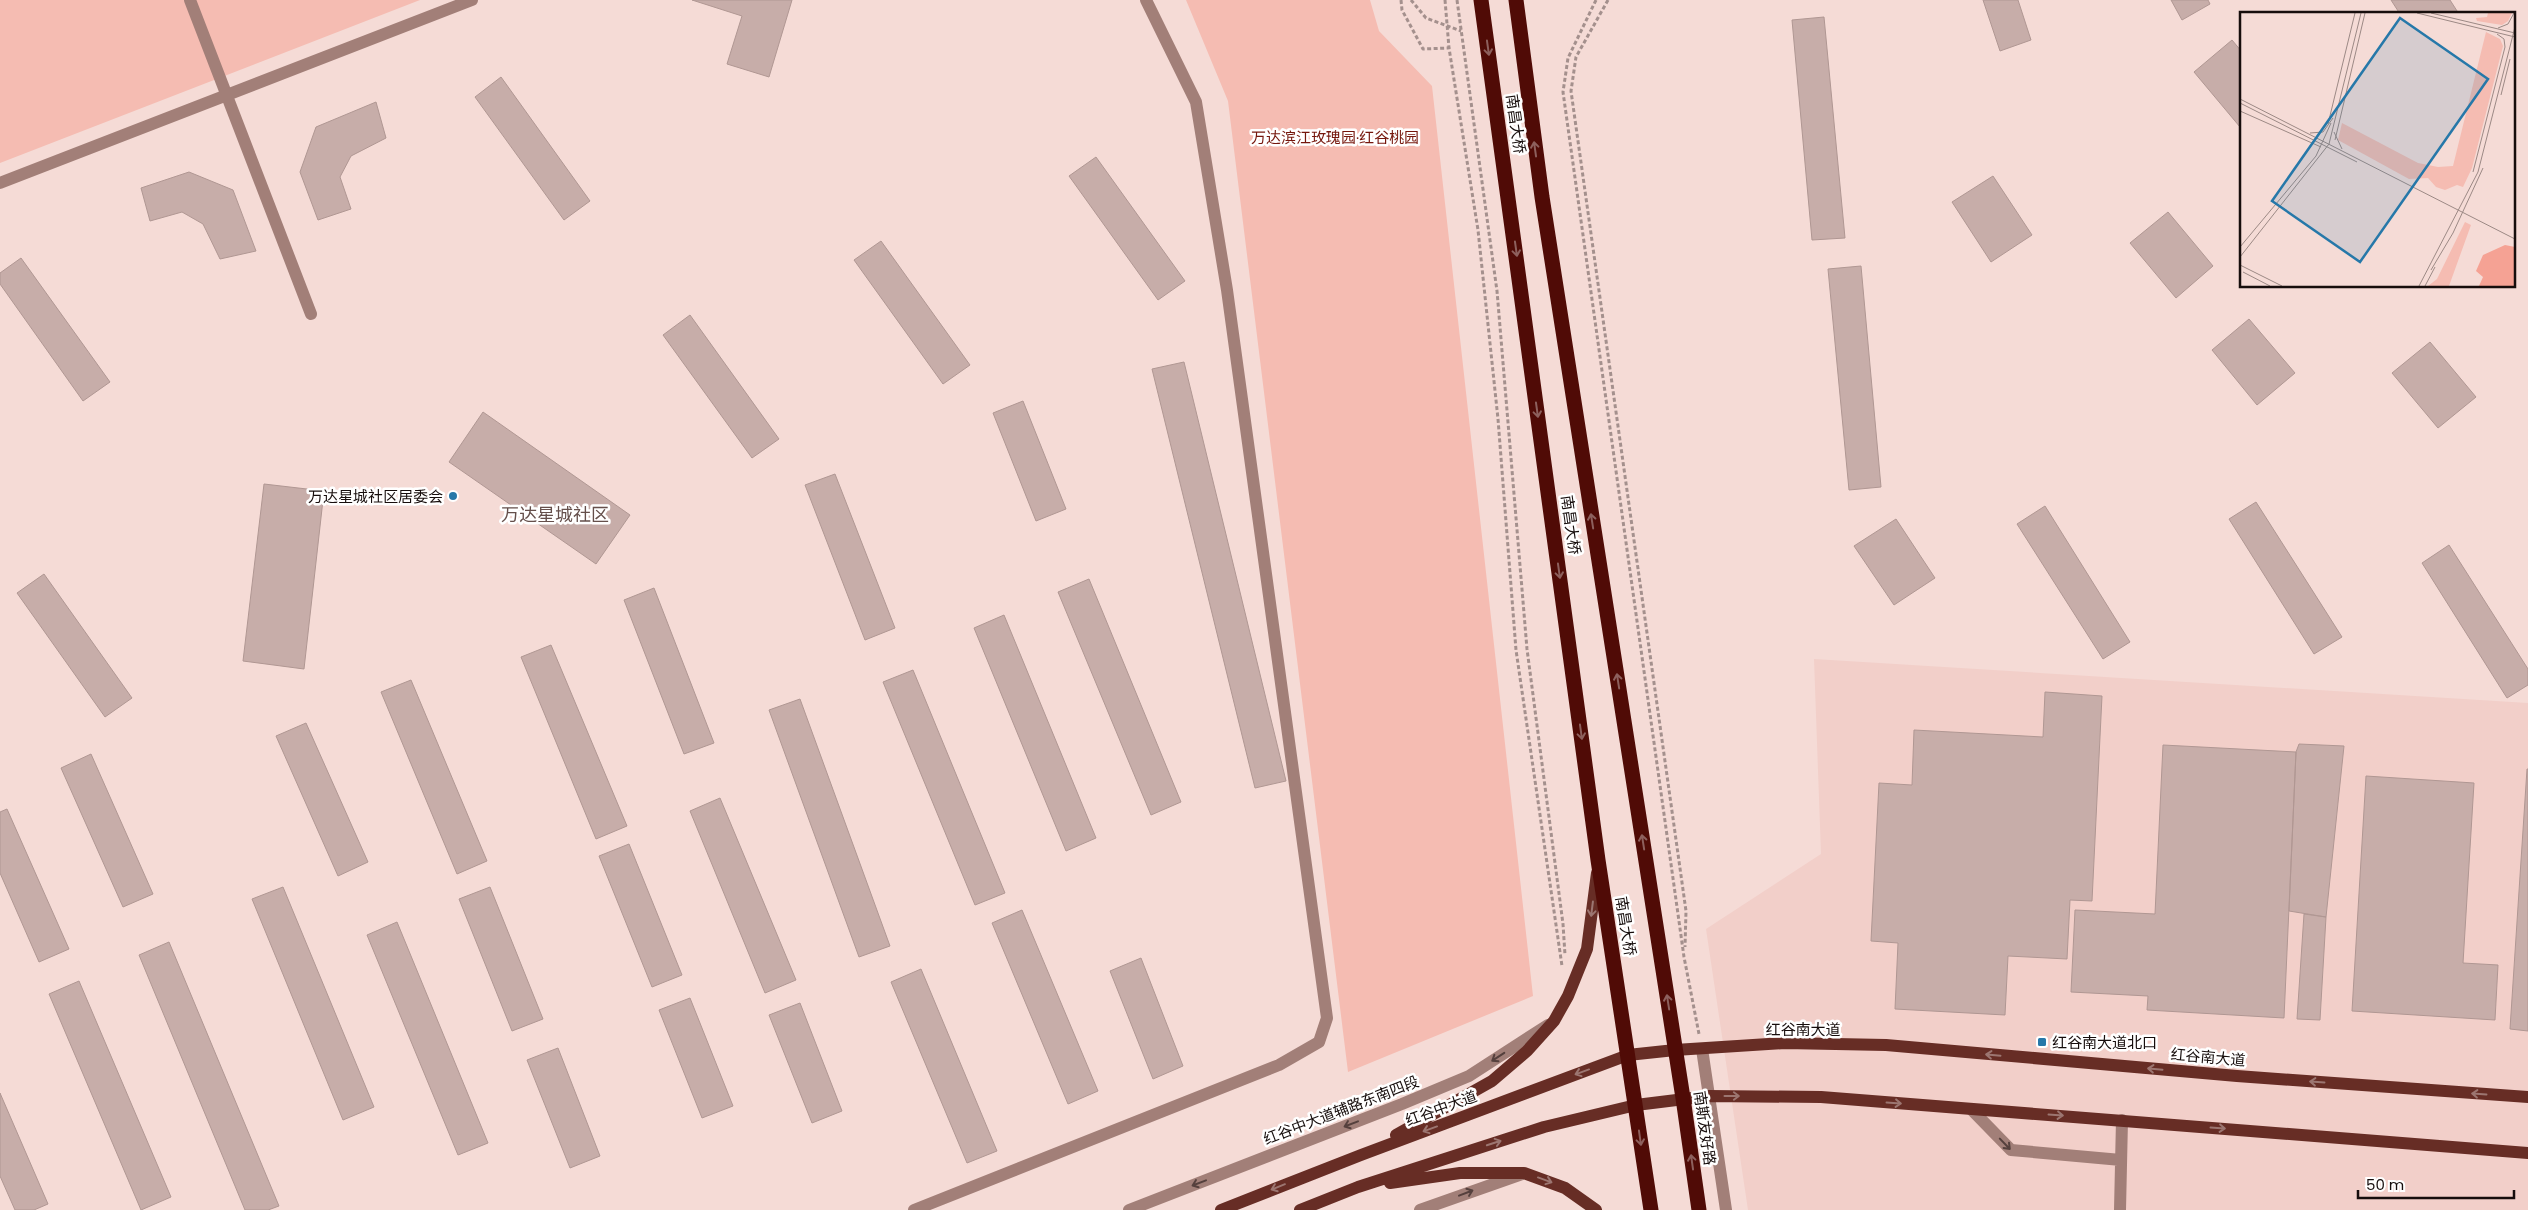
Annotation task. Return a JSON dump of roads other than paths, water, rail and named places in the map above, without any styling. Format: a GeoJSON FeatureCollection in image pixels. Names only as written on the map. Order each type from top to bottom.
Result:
{"type":"FeatureCollection","features":[{"type":"Feature","properties":{"kind":"highway","name":"南昌大桥"},"geometry":{"type":"LineString","coordinates":[[1481,0],[1598,860],[1628,1055]]}},
{"type":"Feature","properties":{"kind":"highway","name":"南昌大桥"},"geometry":{"type":"LineString","coordinates":[[1516,0],[1542,197],[1675,1050]]}},
{"type":"Feature","properties":{"kind":"highway","name":"南斯友好路"},"geometry":{"type":"LineString","coordinates":[[1675,1050],[1699,1210]]}},
{"type":"Feature","properties":{"kind":"highway"},"geometry":{"type":"LineString","coordinates":[[1628,1055],[1651,1210]]}},
{"type":"Feature","properties":{"kind":"main road"},"geometry":{"type":"LineString","coordinates":[[1361,1155],[1492,1081],[1526,1051],[1554,1021],[1568,996],[1587,949],[1598,860]]}},
{"type":"Feature","properties":{"kind":"main road","name":"红谷南大道"},"geometry":{"type":"LineString","coordinates":[[1675,1050],[1785,1043],[1886,1045],[2237,1076],[2528,1097]]}},
{"type":"Feature","properties":{"kind":"main road","name":"红谷中大道"},"geometry":{"type":"LineString","coordinates":[[1221,1210],[1361,1155],[1628,1055],[1675,1050]]}},
{"type":"Feature","properties":{"kind":"main road"},"geometry":{"type":"LineString","coordinates":[[1300,1210],[1358,1187],[1544,1127],[1636,1105],[1709,1096],[1821,1097],[2528,1153]]}},
{"type":"Feature","properties":{"kind":"main road"},"geometry":{"type":"LineString","coordinates":[[1358,1187],[1460,1173],[1524,1173],[1565,1188],[1596,1210]]}},
{"type":"Feature","properties":{"kind":"street"},"geometry":{"type":"LineString","coordinates":[[190,0],[311,314]]}},
{"type":"Feature","properties":{"kind":"street"},"geometry":{"type":"LineString","coordinates":[[0,183],[472,0]]}},
{"type":"Feature","properties":{"kind":"street"},"geometry":{"type":"LineString","coordinates":[[914,1210],[1279,1065],[1320,1042],[1327,1018],[1227,290],[1196,102],[1146,0]]}},
{"type":"Feature","properties":{"kind":"street","name":"红谷中大道辅路东南四段"},"geometry":{"type":"LineString","coordinates":[[1129,1210],[1469,1076],[1554,1021]]}},
{"type":"Feature","properties":{"kind":"street"},"geometry":{"type":"LineString","coordinates":[[1702,1049],[1726,1210]]}},
{"type":"Feature","properties":{"kind":"street"},"geometry":{"type":"LineString","coordinates":[[1971,1109],[2011,1150],[2121,1160]]}},
{"type":"Feature","properties":{"kind":"street"},"geometry":{"type":"LineString","coordinates":[[2120,1210],[2122,1120]]}},
{"type":"Feature","properties":{"kind":"street"},"geometry":{"type":"LineString","coordinates":[[1420,1210],[1524,1173]]}},
{"type":"Feature","properties":{"kind":"place","name":"万达星城社区居委会"},"geometry":{"type":"Point","coordinates":[453,496]}},
{"type":"Feature","properties":{"kind":"place","name":"红谷南大道北口"},"geometry":{"type":"Point","coordinates":[2042,1042]}},
{"type":"Feature","properties":{"kind":"district","name":"万达星城社区"},"geometry":{"type":"Point","coordinates":[555,514]}},
{"type":"Feature","properties":{"kind":"park label","name":"万达滨江玫瑰园·红谷桃园"},"geometry":{"type":"Point","coordinates":[1335,137]}}]}
